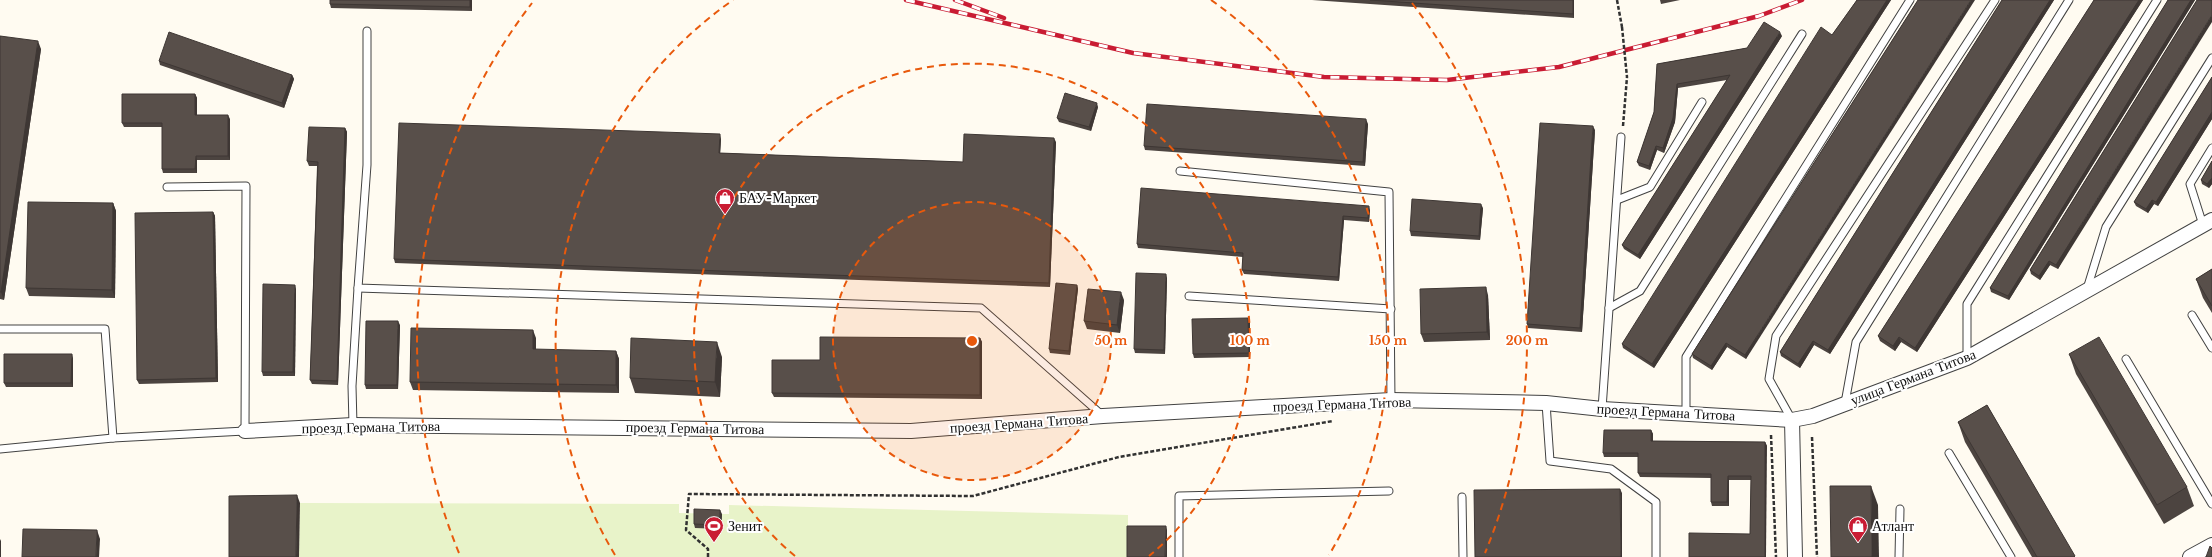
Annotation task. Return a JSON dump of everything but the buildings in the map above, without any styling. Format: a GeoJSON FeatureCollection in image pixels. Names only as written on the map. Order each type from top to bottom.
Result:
{"type":"FeatureCollection","features":[{"type":"Feature","properties":{"kind":"street","name":"улица Германа Титова"},"geometry":{"type":"LineString","coordinates":[[1792,420],[1813,416],[1967,358],[2208,223]]}},
{"type":"Feature","properties":{"kind":"street","name":"проезд Германа Титова"},"geometry":{"type":"LineString","coordinates":[[244,431],[353,425],[911,431],[1103,416],[1391,400],[1546,403],[1602,409],[1792,420]]}},
{"type":"Feature","properties":{"kind":"street"},"geometry":{"type":"LineString","coordinates":[[1792,420],[1795,557]]}},
{"type":"Feature","properties":{"kind":"street"},"geometry":{"type":"LineString","coordinates":[[2190,557],[2212,545]]}},
{"type":"Feature","properties":{"kind":"lane"},"geometry":{"type":"LineString","coordinates":[[1686,413],[1686,357],[1910,0]]}},
{"type":"Feature","properties":{"kind":"lane"},"geometry":{"type":"LineString","coordinates":[[1792,420],[1770,379],[1776,336],[1994,0]]}},
{"type":"Feature","properties":{"kind":"lane"},"geometry":{"type":"LineString","coordinates":[[1845,403],[1856,342],[2069,0]]}},
{"type":"Feature","properties":{"kind":"lane"},"geometry":{"type":"LineString","coordinates":[[1967,358],[1967,304],[2157,0]]}},
{"type":"Feature","properties":{"kind":"lane"},"geometry":{"type":"LineString","coordinates":[[353,425],[352,386],[367,165],[367,31]]}},
{"type":"Feature","properties":{"kind":"lane"},"geometry":{"type":"LineString","coordinates":[[1609,308],[1640,291],[1802,34]]}},
{"type":"Feature","properties":{"kind":"lane"},"geometry":{"type":"LineString","coordinates":[[2086,291],[2106,227],[2212,58]]}},
{"type":"Feature","properties":{"kind":"lane"},"geometry":{"type":"LineString","coordinates":[[1617,200],[1650,187],[1702,102]]}},
{"type":"Feature","properties":{"kind":"lane"},"geometry":{"type":"LineString","coordinates":[[1602,409],[1622,137]]}},
{"type":"Feature","properties":{"kind":"lane"},"geometry":{"type":"LineString","coordinates":[[2208,223],[2190,184],[2212,148]]}},
{"type":"Feature","properties":{"kind":"lane"},"geometry":{"type":"LineString","coordinates":[[1180,170],[1389,192],[1391,400]]}},
{"type":"Feature","properties":{"kind":"lane"},"geometry":{"type":"LineString","coordinates":[[0,446],[244,431],[246,186],[167,187]]}},
{"type":"Feature","properties":{"kind":"lane"},"geometry":{"type":"LineString","coordinates":[[358,288],[982,308],[1103,416]]}},
{"type":"Feature","properties":{"kind":"lane"},"geometry":{"type":"LineString","coordinates":[[1190,296],[1391,309]]}},
{"type":"Feature","properties":{"kind":"lane"},"geometry":{"type":"LineString","coordinates":[[2192,315],[2212,348]]}},
{"type":"Feature","properties":{"kind":"lane"},"geometry":{"type":"LineString","coordinates":[[0,329],[105,329],[113,438]]}},
{"type":"Feature","properties":{"kind":"lane"},"geometry":{"type":"LineString","coordinates":[[2126,359],[2212,504]]}},
{"type":"Feature","properties":{"kind":"lane"},"geometry":{"type":"LineString","coordinates":[[1546,403],[1550,461],[1611,470],[1656,502],[1656,557]]}},
{"type":"Feature","properties":{"kind":"lane"},"geometry":{"type":"LineString","coordinates":[[1949,453],[2011,557]]}},
{"type":"Feature","properties":{"kind":"lane"},"geometry":{"type":"LineString","coordinates":[[1179,557],[1179,496],[1389,491]]}},
{"type":"Feature","properties":{"kind":"lane"},"geometry":{"type":"LineString","coordinates":[[1462,497],[1463,557]]}},
{"type":"Feature","properties":{"kind":"lane"},"geometry":{"type":"LineString","coordinates":[[1899,557],[1900,509]]}},
{"type":"Feature","properties":{"kind":"path"},"geometry":{"type":"LineString","coordinates":[[1617,0],[1622,27],[1627,77],[1622,137]]}},
{"type":"Feature","properties":{"kind":"path"},"geometry":{"type":"LineString","coordinates":[[708,557],[708,549],[686,530],[689,494],[972,496],[1119,457],[1335,421]]}},
{"type":"Feature","properties":{"kind":"path"},"geometry":{"type":"LineString","coordinates":[[1767,434],[1772,436],[1776,557]]}},
{"type":"Feature","properties":{"kind":"path"},"geometry":{"type":"LineString","coordinates":[[1812,437],[1817,557]]}},
{"type":"Feature","properties":{"kind":"green space","name":"Зенит"},"geometry":{"type":"Polygon","coordinates":[[[300,503],[679,504],[679,513],[722,514],[729,514],[729,505],[1128,515],[1128,557],[299,557],[300,503]]]}},
{"type":"Feature","properties":{"kind":"railway"},"geometry":{"type":"LineString","coordinates":[[906,0],[1133,53],[1324,77],[1447,80],[1559,67],[1759,16],[1802,0]]}},
{"type":"Feature","properties":{"kind":"railway"},"geometry":{"type":"LineString","coordinates":[[955,0],[1004,18]]}},
{"type":"Feature","properties":{"kind":"place","name":"БАУ-Маркет"},"geometry":{"type":"Point","coordinates":[725,215]}},
{"type":"Feature","properties":{"kind":"place","name":"Зенит"},"geometry":{"type":"Point","coordinates":[714,543]}},
{"type":"Feature","properties":{"kind":"place","name":"Атлант"},"geometry":{"type":"Point","coordinates":[1858,543]}}]}
